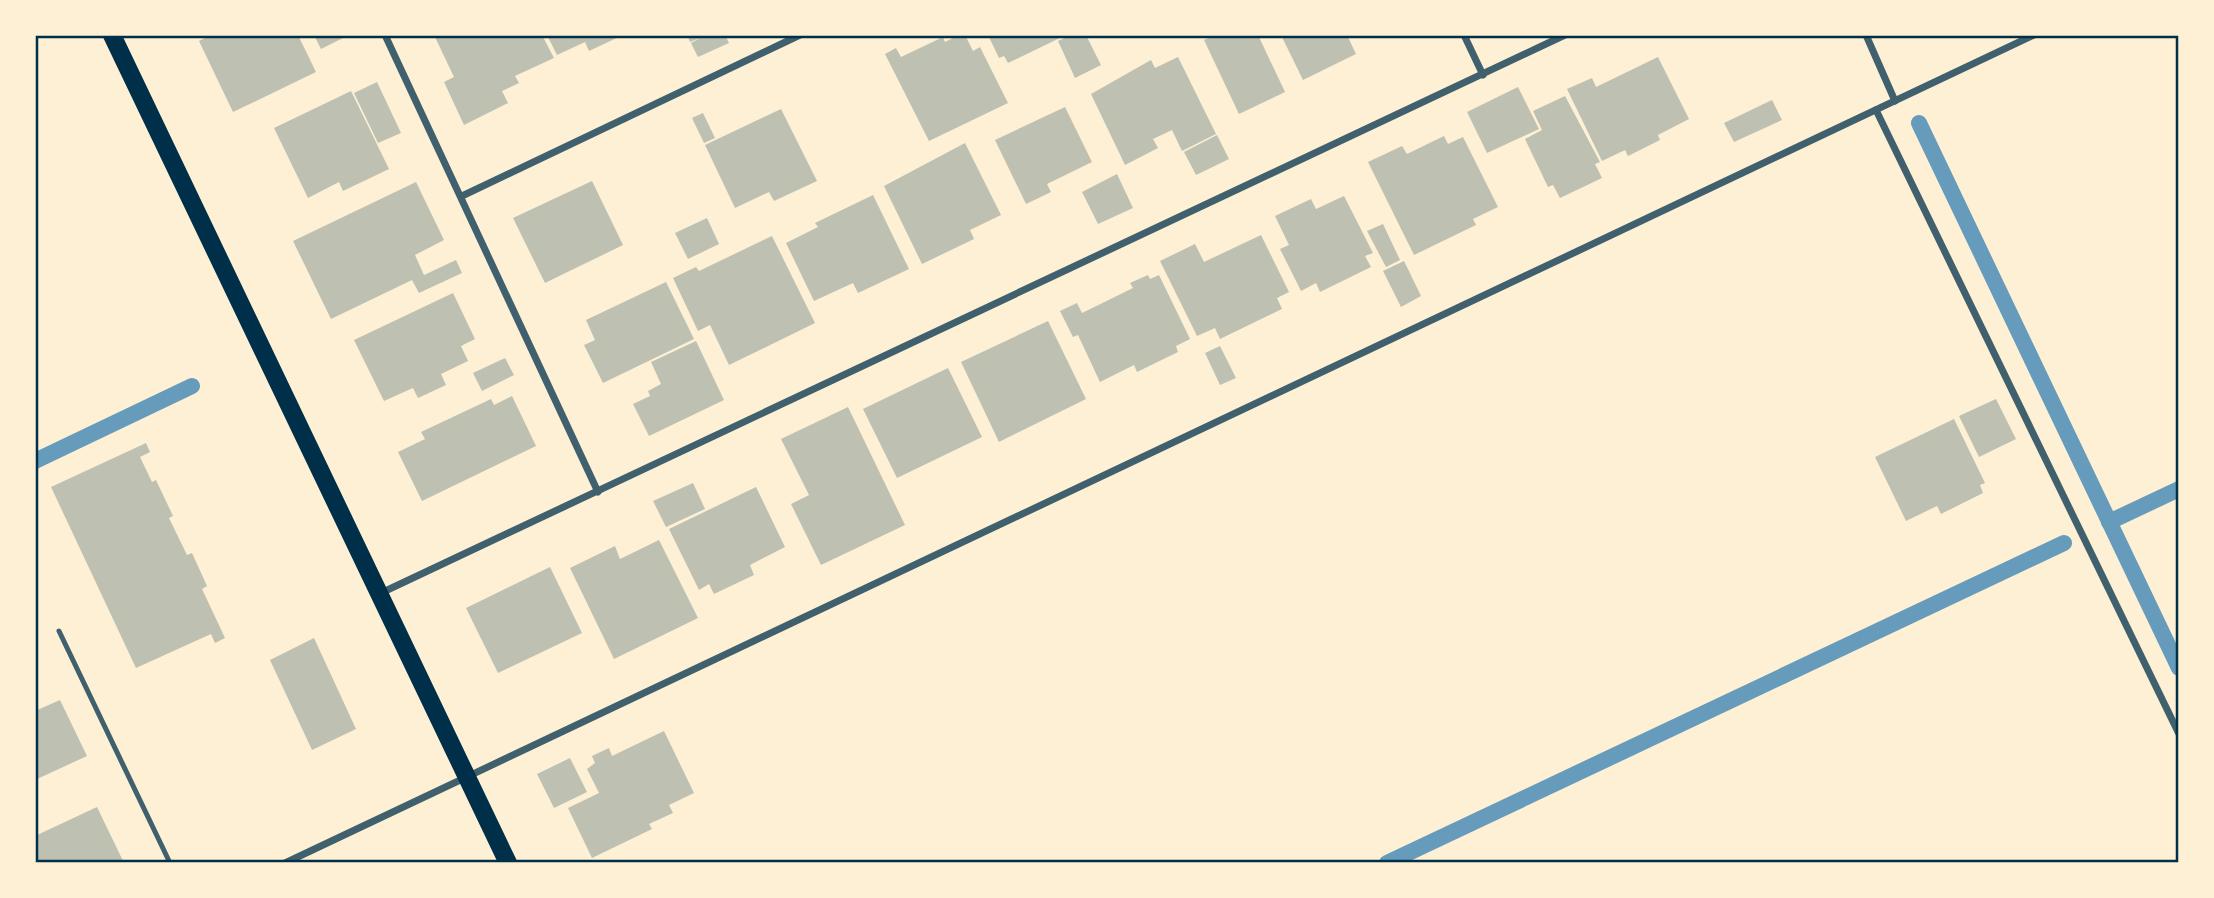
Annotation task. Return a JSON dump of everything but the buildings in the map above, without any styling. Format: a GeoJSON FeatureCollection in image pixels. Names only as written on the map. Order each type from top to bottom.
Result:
{"type":"FeatureCollection","features":[{"type":"Feature","properties":{"kind":"main road"},"geometry":{"type":"LineString","coordinates":[[112,35],[508,863]]}},
{"type":"Feature","properties":{"kind":"street"},"geometry":{"type":"LineString","coordinates":[[385,35],[598,492]]}},
{"type":"Feature","properties":{"kind":"street"},"geometry":{"type":"LineString","coordinates":[[462,196],[800,35]]}},
{"type":"Feature","properties":{"kind":"street"},"geometry":{"type":"LineString","coordinates":[[1464,35],[1483,75]]}},
{"type":"Feature","properties":{"kind":"street"},"geometry":{"type":"LineString","coordinates":[[378,595],[1564,35]]}},
{"type":"Feature","properties":{"kind":"street"},"geometry":{"type":"LineString","coordinates":[[1866,35],[1895,101]]}},
{"type":"Feature","properties":{"kind":"street"},"geometry":{"type":"LineString","coordinates":[[285,863],[2034,35]]}},
{"type":"Feature","properties":{"kind":"street"},"geometry":{"type":"LineString","coordinates":[[1875,110],[2179,734]]}},
{"type":"Feature","properties":{"kind":"lane"},"geometry":{"type":"LineString","coordinates":[[59,631],[170,863]]}},
{"type":"Feature","properties":{"kind":"waterway"},"geometry":{"type":"LineString","coordinates":[[1919,123],[2179,668]]}},
{"type":"Feature","properties":{"kind":"waterway"},"geometry":{"type":"LineString","coordinates":[[35,461],[192,386]]}},
{"type":"Feature","properties":{"kind":"waterway"},"geometry":{"type":"LineString","coordinates":[[2109,522],[2179,489]]}},
{"type":"Feature","properties":{"kind":"waterway"},"geometry":{"type":"LineString","coordinates":[[1387,863],[2064,543]]}}]}
